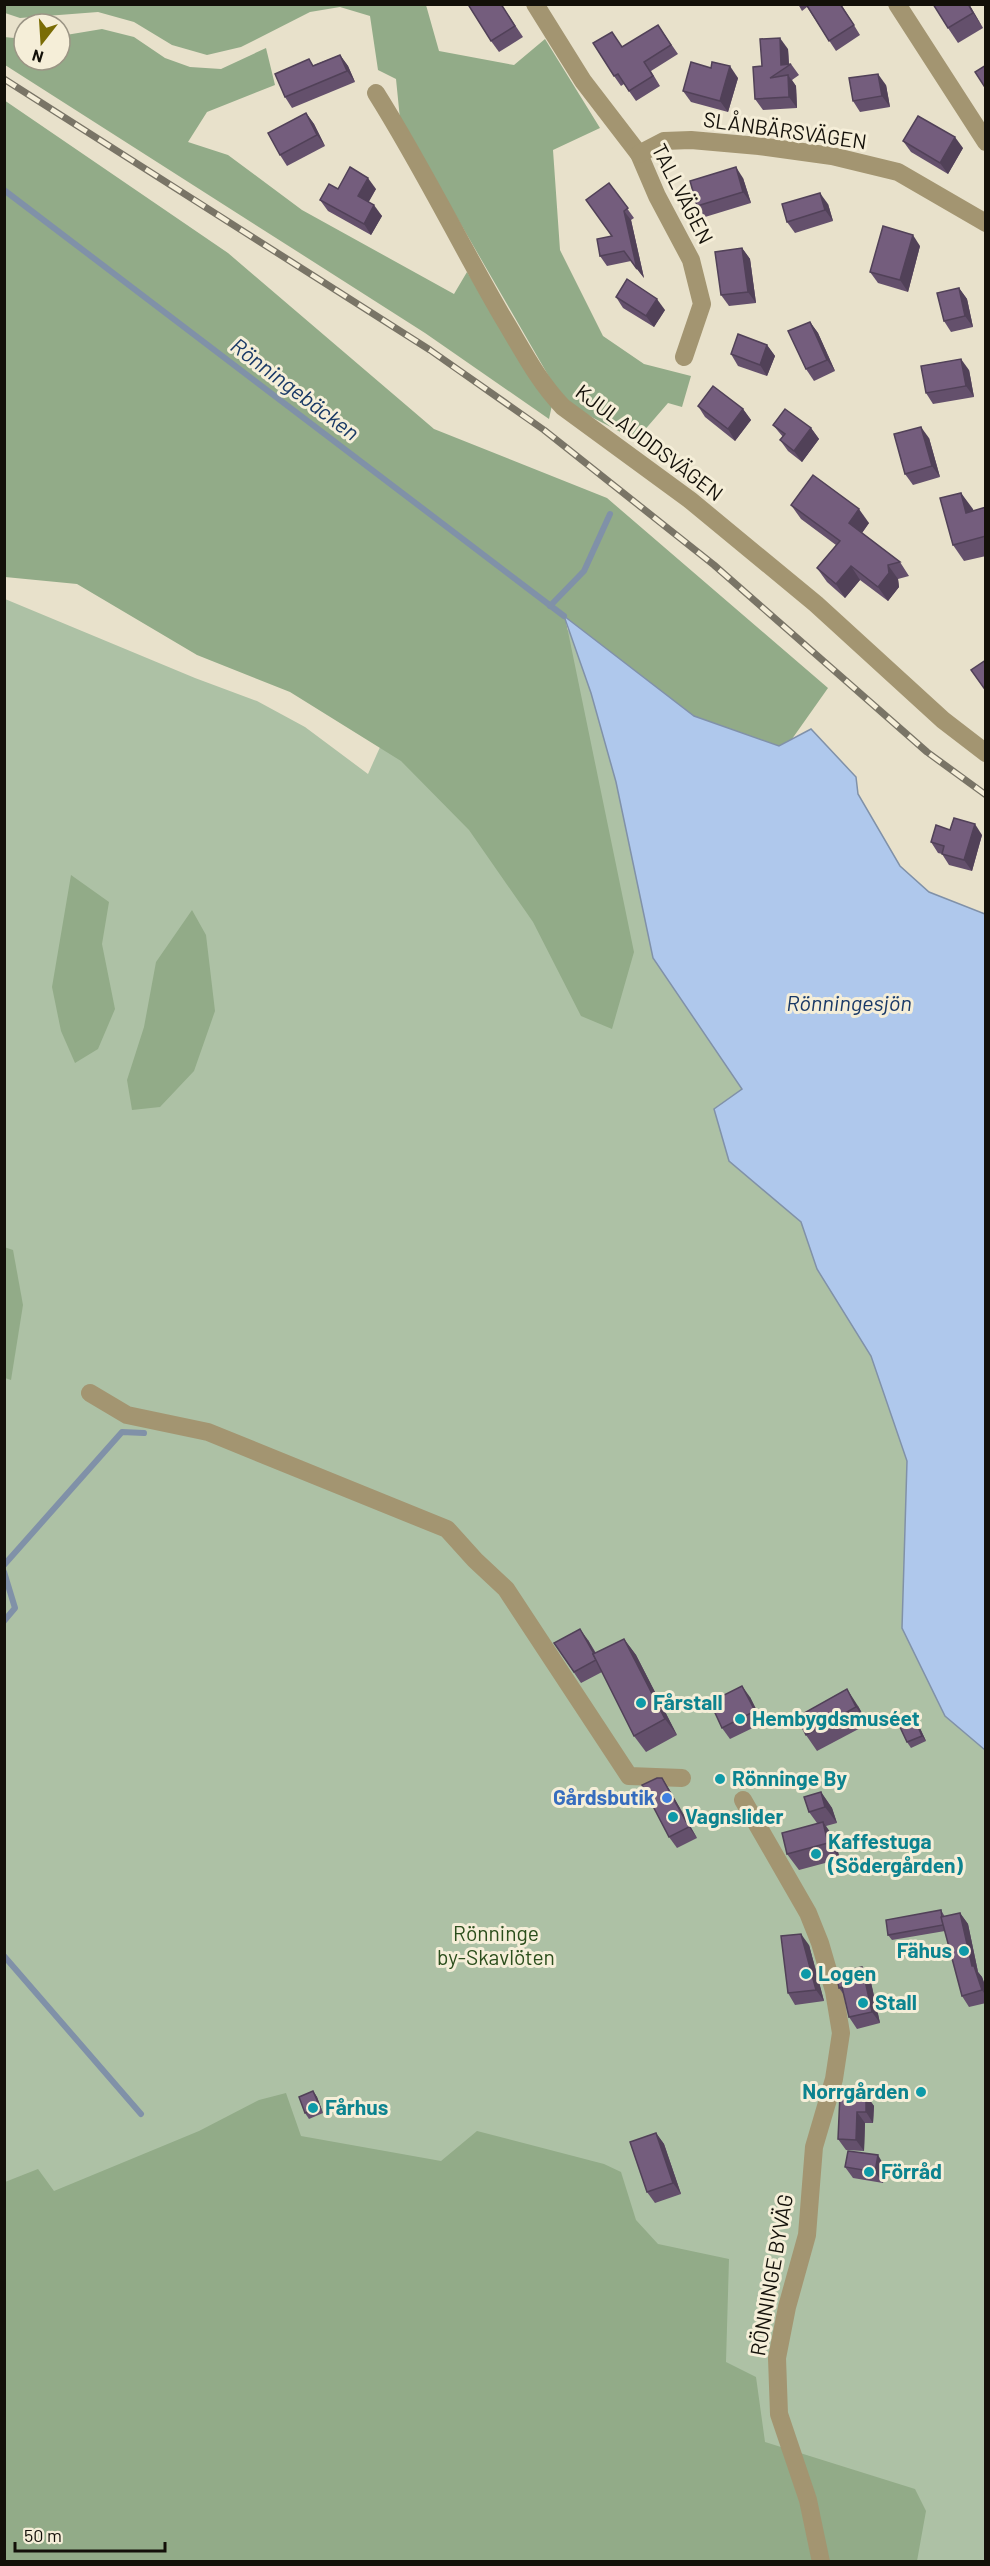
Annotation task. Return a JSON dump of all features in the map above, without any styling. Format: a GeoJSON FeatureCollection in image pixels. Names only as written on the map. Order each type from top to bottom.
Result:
{"type":"FeatureCollection","features":[{"type":"Feature","properties":{"kind":"street","name":"TALLVÄGEN"},"geometry":{"type":"LineString","coordinates":[[535,4],[583,81],[639,154],[657,196],[691,260],[702,304],[684,357]]}},
{"type":"Feature","properties":{"kind":"street"},"geometry":{"type":"LineString","coordinates":[[897,4],[986,142]]}},
{"type":"Feature","properties":{"kind":"street","name":"KJULAUDDSVÄGEN"},"geometry":{"type":"LineString","coordinates":[[376,93],[410,147],[480,278],[546,389],[563,406],[717,522],[816,604],[943,720],[986,753]]}},
{"type":"Feature","properties":{"kind":"street","name":"SLÅNBÄRSVÄGEN"},"geometry":{"type":"LineString","coordinates":[[639,154],[664,141],[691,140],[832,156],[898,172],[986,223]]}},
{"type":"Feature","properties":{"kind":"street"},"geometry":{"type":"LineString","coordinates":[[90,1393],[127,1415],[208,1432],[447,1529],[506,1589],[629,1776],[682,1778]]}},
{"type":"Feature","properties":{"kind":"street","name":"RÖNNINGE BYVÄG"},"geometry":{"type":"LineString","coordinates":[[743,1800],[808,1913],[817,1934],[834,1991],[841,2033],[834,2079],[814,2147],[807,2235],[777,2358],[779,2414],[808,2500],[821,2562]]}},
{"type":"Feature","properties":{"kind":"green space"},"geometry":{"type":"Polygon","coordinates":[[[4,5],[426,5],[439,51],[514,65],[545,39],[600,128],[553,150],[560,250],[603,336],[644,364],[691,376],[682,407],[668,403],[636,440],[576,409],[559,394],[400,119],[396,79],[378,70],[370,16],[340,7],[310,12],[241,47],[207,55],[172,45],[134,22],[98,12],[72,14],[72,12],[12,12],[12,15],[5,13],[4,5]]]}},
{"type":"Feature","properties":{"kind":"green space"},"geometry":{"type":"Polygon","coordinates":[[[102,29],[134,37],[165,58],[190,67],[221,69],[266,48],[275,85],[207,112],[188,142],[228,155],[302,210],[454,294],[467,272],[552,405],[549,419],[425,333],[16,72],[72,72],[72,34],[102,29]]]}},
{"type":"Feature","properties":{"kind":"green space"},"geometry":{"type":"Polygon","coordinates":[[[4,37],[12,38],[12,69],[5,65],[4,37]]]}},
{"type":"Feature","properties":{"kind":"green space"},"geometry":{"type":"Polygon","coordinates":[[[4,100],[228,253],[434,429],[607,498],[828,688],[792,739],[779,746],[694,716],[565,617],[634,952],[612,1029],[581,1016],[533,922],[469,830],[401,761],[290,692],[197,655],[77,584],[5,577],[4,100]]]}},
{"type":"Feature","properties":{"kind":"green space","name":"Rönninge by-Skavlöten"},"geometry":{"type":"Polygon","coordinates":[[[467,553],[598,653],[798,1212],[902,1370],[920,1665],[924,1673],[953,1702],[986,1752],[985,2561],[5,2562],[5,599],[195,678],[257,701],[305,727],[368,774],[467,553]]]}},
{"type":"Feature","properties":{"kind":"green space"},"geometry":{"type":"Polygon","coordinates":[[[71,875],[109,902],[102,944],[115,1009],[98,1049],[75,1063],[61,1031],[52,987],[71,875]]]}},
{"type":"Feature","properties":{"kind":"green space"},"geometry":{"type":"Polygon","coordinates":[[[192,910],[206,935],[215,1011],[194,1071],[160,1107],[132,1110],[127,1080],[144,1027],[156,962],[192,910]]]}},
{"type":"Feature","properties":{"kind":"green space"},"geometry":{"type":"Polygon","coordinates":[[[4,1247],[13,1250],[23,1305],[11,1380],[5,1378],[4,1247]]]}},
{"type":"Feature","properties":{"kind":"green space"},"geometry":{"type":"Polygon","coordinates":[[[286,2093],[301,2136],[441,2161],[477,2131],[604,2164],[621,2172],[636,2220],[658,2244],[729,2259],[726,2362],[756,2377],[765,2442],[915,2489],[926,2511],[917,2561],[5,2562],[5,2182],[38,2169],[54,2191],[199,2131],[259,2100],[286,2093]]]}},
{"type":"Feature","properties":{"kind":"water","name":"Rönningesjön"},"geometry":{"type":"Polygon","coordinates":[[[564,616],[694,716],[779,746],[811,729],[856,777],[858,794],[900,866],[929,892],[985,914],[985,1750],[945,1716],[902,1628],[907,1461],[871,1356],[817,1269],[801,1222],[729,1161],[714,1109],[742,1089],[653,958],[616,782],[591,693],[564,616]]]}},
{"type":"Feature","properties":{"kind":"building"},"geometry":{"type":"Polygon","coordinates":[[[472,4],[501,4],[515,26],[491,41],[469,6],[472,4]]]}},
{"type":"Feature","properties":{"kind":"building"},"geometry":{"type":"Polygon","coordinates":[[[806,4],[840,4],[854,25],[829,41],[806,4]]]}},
{"type":"Feature","properties":{"kind":"building"},"geometry":{"type":"Polygon","coordinates":[[[933,4],[968,4],[973,13],[948,28],[933,4]]]}},
{"type":"Feature","properties":{"kind":"building"},"geometry":{"type":"Polygon","coordinates":[[[658,25],[671,45],[644,62],[653,76],[629,91],[618,74],[614,76],[593,43],[612,32],[622,47],[658,25]]]}},
{"type":"Feature","properties":{"kind":"building"},"geometry":{"type":"Polygon","coordinates":[[[780,38],[781,65],[791,64],[770,78],[788,75],[789,97],[755,99],[753,67],[762,66],[760,39],[780,38]]]}},
{"type":"Feature","properties":{"kind":"building"},"geometry":{"type":"Polygon","coordinates":[[[340,55],[347,71],[285,97],[275,74],[309,59],[313,66],[340,55]]]}},
{"type":"Feature","properties":{"kind":"building"},"geometry":{"type":"Polygon","coordinates":[[[691,62],[711,68],[712,62],[730,66],[720,101],[683,91],[691,62]]]}},
{"type":"Feature","properties":{"kind":"building"},"geometry":{"type":"Polygon","coordinates":[[[986,65],[986,89],[975,72],[986,65]]]}},
{"type":"Feature","properties":{"kind":"building"},"geometry":{"type":"Polygon","coordinates":[[[878,74],[882,96],[853,101],[849,78],[878,74]]]}},
{"type":"Feature","properties":{"kind":"building"},"geometry":{"type":"Polygon","coordinates":[[[306,113],[317,135],[280,155],[268,133],[306,113]]]}},
{"type":"Feature","properties":{"kind":"building"},"geometry":{"type":"Polygon","coordinates":[[[918,116],[955,137],[940,163],[903,141],[918,116]]]}},
{"type":"Feature","properties":{"kind":"building"},"geometry":{"type":"Polygon","coordinates":[[[350,167],[368,178],[358,196],[374,205],[364,224],[320,200],[329,184],[338,189],[350,167]]]}},
{"type":"Feature","properties":{"kind":"building"},"geometry":{"type":"Polygon","coordinates":[[[736,167],[743,192],[697,206],[690,181],[736,167]]]}},
{"type":"Feature","properties":{"kind":"building"},"geometry":{"type":"Polygon","coordinates":[[[609,183],[628,208],[624,211],[637,269],[624,251],[600,256],[597,239],[612,236],[586,200],[609,183]]]}},
{"type":"Feature","properties":{"kind":"building"},"geometry":{"type":"Polygon","coordinates":[[[820,193],[825,210],[787,222],[782,204],[820,193]]]}},
{"type":"Feature","properties":{"kind":"building"},"geometry":{"type":"Polygon","coordinates":[[[883,226],[913,235],[900,280],[870,272],[883,226]]]}},
{"type":"Feature","properties":{"kind":"building"},"geometry":{"type":"Polygon","coordinates":[[[742,248],[748,292],[721,295],[715,252],[742,248]]]}},
{"type":"Feature","properties":{"kind":"building"},"geometry":{"type":"Polygon","coordinates":[[[627,279],[657,299],[646,316],[616,297],[627,279]]]}},
{"type":"Feature","properties":{"kind":"building"},"geometry":{"type":"Polygon","coordinates":[[[959,288],[965,316],[944,321],[937,293],[959,288]]]}},
{"type":"Feature","properties":{"kind":"building"},"geometry":{"type":"Polygon","coordinates":[[[810,322],[827,360],[806,369],[788,331],[810,322]]]}},
{"type":"Feature","properties":{"kind":"building"},"geometry":{"type":"Polygon","coordinates":[[[738,334],[767,345],[760,365],[731,354],[738,334]]]}},
{"type":"Feature","properties":{"kind":"building"},"geometry":{"type":"Polygon","coordinates":[[[961,359],[966,386],[926,393],[921,366],[961,359]]]}},
{"type":"Feature","properties":{"kind":"building"},"geometry":{"type":"Polygon","coordinates":[[[713,386],[743,409],[728,429],[698,406],[713,386]]]}},
{"type":"Feature","properties":{"kind":"building"},"geometry":{"type":"Polygon","coordinates":[[[785,409],[811,428],[794,451],[780,440],[785,434],[773,425],[785,409]]]}},
{"type":"Feature","properties":{"kind":"building"},"geometry":{"type":"Polygon","coordinates":[[[921,427],[932,466],[905,474],[894,434],[921,427]]]}},
{"type":"Feature","properties":{"kind":"building"},"geometry":{"type":"Polygon","coordinates":[[[813,475],[859,509],[849,523],[900,562],[888,565],[889,573],[878,587],[851,566],[836,584],[817,568],[840,541],[791,505],[813,475]]]}},
{"type":"Feature","properties":{"kind":"building"},"geometry":{"type":"Polygon","coordinates":[[[961,493],[966,513],[986,507],[986,536],[953,545],[940,498],[961,493]]]}},
{"type":"Feature","properties":{"kind":"building"},"geometry":{"type":"Polygon","coordinates":[[[986,660],[986,691],[971,670],[986,660]]]}},
{"type":"Feature","properties":{"kind":"building"},"geometry":{"type":"Polygon","coordinates":[[[954,818],[975,824],[964,860],[942,854],[944,846],[931,842],[936,825],[950,830],[954,818]]]}},
{"type":"Feature","properties":{"kind":"building"},"geometry":{"type":"Polygon","coordinates":[[[580,1629],[596,1660],[574,1672],[554,1643],[580,1629]]]}},
{"type":"Feature","properties":{"kind":"building","name":"Fårstall"},"geometry":{"type":"Polygon","coordinates":[[[624,1639],[665,1719],[634,1736],[593,1654],[624,1639]]]}},
{"type":"Feature","properties":{"kind":"building"},"geometry":{"type":"Polygon","coordinates":[[[742,1686],[755,1711],[722,1728],[710,1702],[742,1686]]]}},
{"type":"Feature","properties":{"kind":"building"},"geometry":{"type":"Polygon","coordinates":[[[847,1689],[856,1707],[806,1735],[797,1717],[847,1689]]]}},
{"type":"Feature","properties":{"kind":"building"},"geometry":{"type":"Polygon","coordinates":[[[915,1720],[922,1736],[907,1742],[900,1727],[915,1720]]]}},
{"type":"Feature","properties":{"kind":"building","name":"Vagnslider"},"geometry":{"type":"Polygon","coordinates":[[[662,1778],[689,1827],[669,1837],[642,1785],[662,1778]]]}},
{"type":"Feature","properties":{"kind":"building"},"geometry":{"type":"Polygon","coordinates":[[[821,1792],[825,1807],[809,1812],[804,1797],[821,1792]]]}},
{"type":"Feature","properties":{"kind":"building"},"geometry":{"type":"Polygon","coordinates":[[[823,1822],[828,1843],[787,1854],[782,1833],[823,1822]]]}},
{"type":"Feature","properties":{"kind":"building"},"geometry":{"type":"Polygon","coordinates":[[[941,1910],[943,1925],[888,1935],[886,1920],[941,1910]]]}},
{"type":"Feature","properties":{"kind":"building"},"geometry":{"type":"Polygon","coordinates":[[[960,1913],[972,1966],[974,1966],[982,1990],[962,1996],[941,1917],[960,1913]]]}},
{"type":"Feature","properties":{"kind":"building"},"geometry":{"type":"Polygon","coordinates":[[[801,1934],[816,1990],[788,1993],[781,1936],[801,1934]]]}},
{"type":"Feature","properties":{"kind":"building"},"geometry":{"type":"Polygon","coordinates":[[[862,1967],[872,2012],[849,2017],[836,1973],[862,1967]]]}},
{"type":"Feature","properties":{"kind":"building"},"geometry":{"type":"Polygon","coordinates":[[[313,2091],[320,2107],[305,2113],[299,2097],[313,2091]]]}},
{"type":"Feature","properties":{"kind":"building"},"geometry":{"type":"Polygon","coordinates":[[[840,2094],[866,2095],[866,2112],[857,2112],[856,2140],[838,2139],[840,2094]]]}},
{"type":"Feature","properties":{"kind":"building"},"geometry":{"type":"Polygon","coordinates":[[[656,2133],[673,2183],[647,2192],[630,2142],[656,2133]]]}},
{"type":"Feature","properties":{"kind":"building"},"geometry":{"type":"Polygon","coordinates":[[[848,2151],[878,2155],[875,2172],[845,2167],[848,2151]]]}},
{"type":"Feature","properties":{"kind":"waterway","name":"Rönningebäcken"},"geometry":{"type":"LineString","coordinates":[[4,190],[564,616]]}},
{"type":"Feature","properties":{"kind":"waterway"},"geometry":{"type":"LineString","coordinates":[[550,606],[584,571],[610,514]]}},
{"type":"Feature","properties":{"kind":"waterway"},"geometry":{"type":"LineString","coordinates":[[4,1565],[122,1432],[144,1433]]}},
{"type":"Feature","properties":{"kind":"waterway"},"geometry":{"type":"LineString","coordinates":[[4,1572],[15,1608],[4,1621]]}},
{"type":"Feature","properties":{"kind":"waterway"},"geometry":{"type":"LineString","coordinates":[[4,1956],[141,2114]]}},
{"type":"Feature","properties":{"kind":"railway"},"geometry":{"type":"LineString","coordinates":[[4,79],[430,350],[544,430],[714,565],[927,752],[986,795]]}},
{"type":"Feature","properties":{"kind":"place","name":"Fårstall"},"geometry":{"type":"Point","coordinates":[641,1703]}},
{"type":"Feature","properties":{"kind":"place","name":"Hembygdsmuséet"},"geometry":{"type":"Point","coordinates":[740,1719]}},
{"type":"Feature","properties":{"kind":"place","name":"Rönninge By"},"geometry":{"type":"Point","coordinates":[720,1779]}},
{"type":"Feature","properties":{"kind":"place","name":"Gårdsbutik"},"geometry":{"type":"Point","coordinates":[667,1798]}},
{"type":"Feature","properties":{"kind":"place","name":"Vagnslider"},"geometry":{"type":"Point","coordinates":[673,1817]}},
{"type":"Feature","properties":{"kind":"place","name":"Kaffestuga (Södergården)"},"geometry":{"type":"Point","coordinates":[816,1854]}},
{"type":"Feature","properties":{"kind":"place","name":"Fähus"},"geometry":{"type":"Point","coordinates":[964,1951]}},
{"type":"Feature","properties":{"kind":"place","name":"Logen"},"geometry":{"type":"Point","coordinates":[806,1974]}},
{"type":"Feature","properties":{"kind":"place","name":"Stall"},"geometry":{"type":"Point","coordinates":[863,2003]}},
{"type":"Feature","properties":{"kind":"place","name":"Norrgården"},"geometry":{"type":"Point","coordinates":[921,2092]}},
{"type":"Feature","properties":{"kind":"place","name":"Fårhus"},"geometry":{"type":"Point","coordinates":[313,2108]}},
{"type":"Feature","properties":{"kind":"place","name":"Förråd"},"geometry":{"type":"Point","coordinates":[869,2172]}}]}
